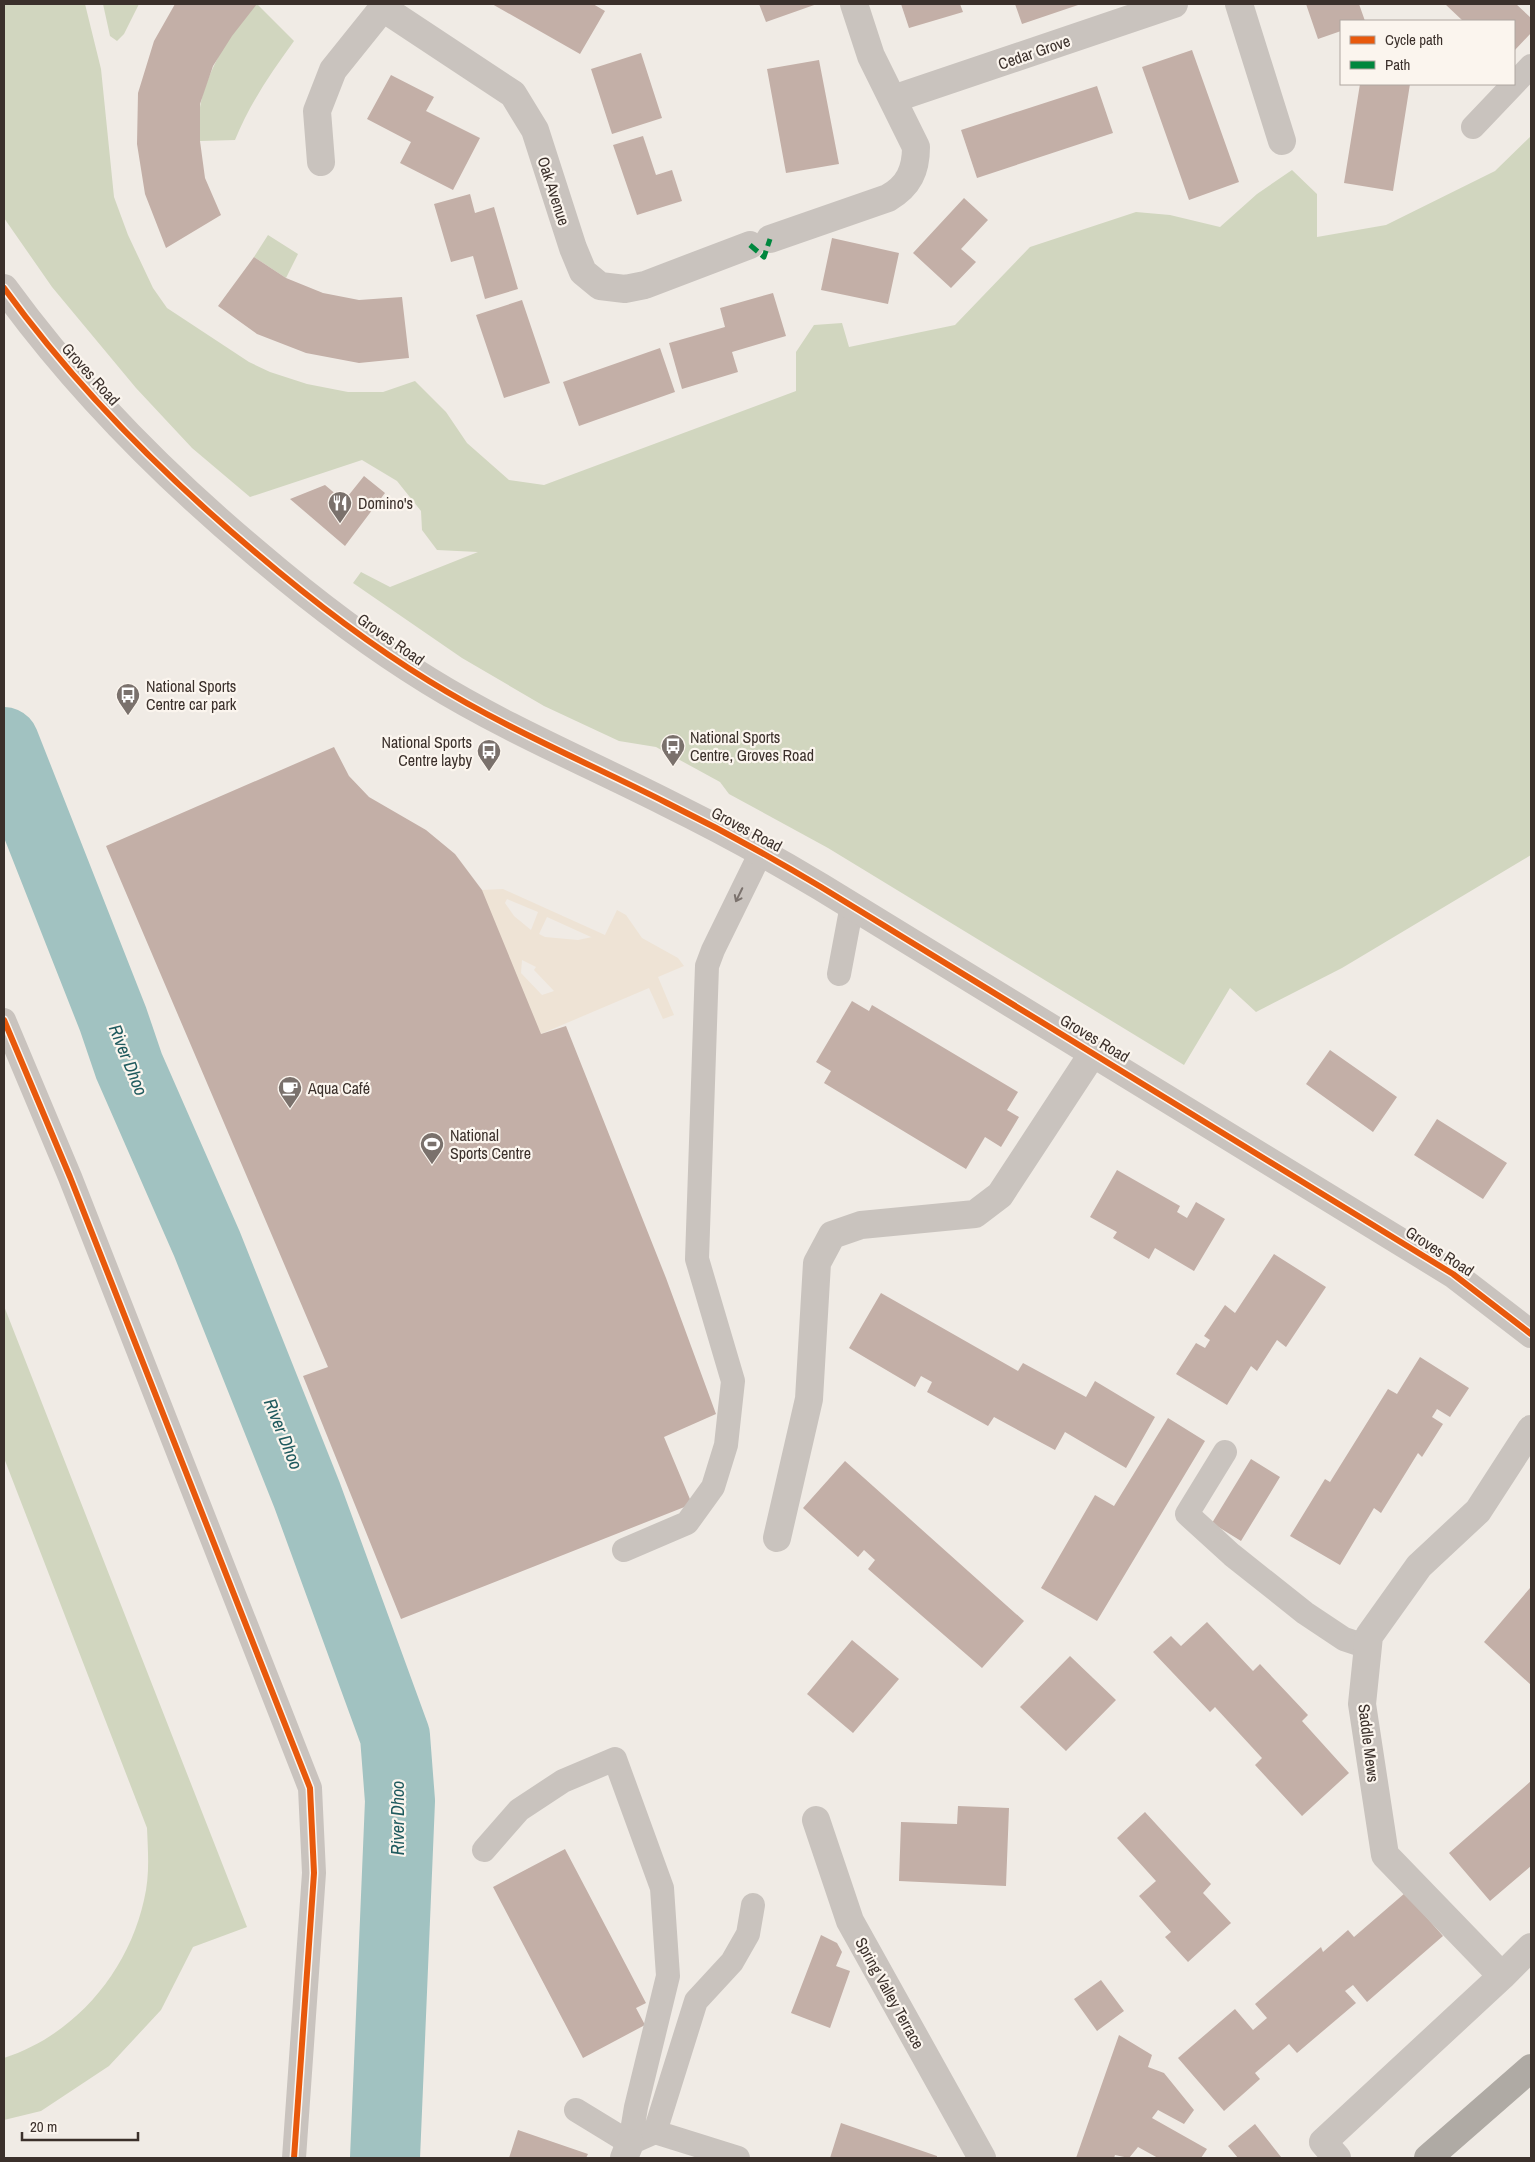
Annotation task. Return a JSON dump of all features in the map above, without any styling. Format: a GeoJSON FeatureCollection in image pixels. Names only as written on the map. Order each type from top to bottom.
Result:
{"type":"FeatureCollection","features":[{"type":"Feature","properties":{"kind":"highway"},"geometry":{"type":"LineString","coordinates":[[1428,2158],[1531,2068]]}},
{"type":"Feature","properties":{"kind":"street"},"geometry":{"type":"LineString","coordinates":[[854,4],[871,56],[893,99]]}},
{"type":"Feature","properties":{"kind":"street","name":"Cedar Grove"},"geometry":{"type":"LineString","coordinates":[[893,99],[1174,4]]}},
{"type":"Feature","properties":{"kind":"street"},"geometry":{"type":"LineString","coordinates":[[1239,4],[1282,142]]}},
{"type":"Feature","properties":{"kind":"street"},"geometry":{"type":"LineString","coordinates":[[321,162],[317,111],[333,70],[384,6]]}},
{"type":"Feature","properties":{"kind":"street","name":"Oak Avenue"},"geometry":{"type":"LineString","coordinates":[[384,6],[513,94],[535,130],[573,248],[583,272],[600,286],[624,289],[645,285],[760,242],[888,198],[901,191],[910,179],[916,163],[916,147],[893,99]]}},
{"type":"Feature","properties":{"kind":"street","name":"Groves Road"},"geometry":{"type":"LineString","coordinates":[[4,288],[37,333],[147,455],[202,507],[279,572],[363,638],[430,682],[522,733],[668,803],[761,852],[852,905],[1454,1274],[1531,1334]]}},
{"type":"Feature","properties":{"kind":"street"},"geometry":{"type":"LineString","coordinates":[[777,1538],[809,1399],[817,1262],[832,1235],[861,1225],[975,1214],[1000,1196],[1093,1053]]}},
{"type":"Feature","properties":{"kind":"street","name":"Saddle Mews"},"geometry":{"type":"LineString","coordinates":[[1502,1976],[1385,1855],[1362,1704],[1369,1636],[1419,1566],[1478,1511],[1531,1429]]}},
{"type":"Feature","properties":{"kind":"street","name":"Spring Valley Terrace"},"geometry":{"type":"LineString","coordinates":[[816,1820],[850,1921],[982,2158]]}},
{"type":"Feature","properties":{"kind":"street"},"geometry":{"type":"LineString","coordinates":[[1337,2158],[1323,2142],[1531,1948]]}},
{"type":"Feature","properties":{"kind":"lane"},"geometry":{"type":"LineString","coordinates":[[1515,83],[1531,66]]}},
{"type":"Feature","properties":{"kind":"lane"},"geometry":{"type":"LineString","coordinates":[[1473,127],[1513,85]]}},
{"type":"Feature","properties":{"kind":"lane"},"geometry":{"type":"LineString","coordinates":[[624,1550],[687,1523],[713,1487],[726,1445],[733,1381],[697,1259],[707,966],[761,852]]}},
{"type":"Feature","properties":{"kind":"lane"},"geometry":{"type":"LineString","coordinates":[[839,974],[852,905]]}},
{"type":"Feature","properties":{"kind":"lane"},"geometry":{"type":"LineString","coordinates":[[4,1020],[70,1177],[310,1788],[314,1873],[294,2158]]}},
{"type":"Feature","properties":{"kind":"lane"},"geometry":{"type":"LineString","coordinates":[[1225,1452],[1186,1514],[1232,1555],[1306,1613],[1344,1639],[1368,1647]]}},
{"type":"Feature","properties":{"kind":"lane"},"geometry":{"type":"LineString","coordinates":[[484,1850],[519,1810],[563,1781],[614,1758],[662,1888],[668,1976],[627,2151]]}},
{"type":"Feature","properties":{"kind":"lane"},"geometry":{"type":"LineString","coordinates":[[627,2151],[655,2132],[696,2001],[732,1962],[748,1934],[753,1905]]}},
{"type":"Feature","properties":{"kind":"lane"},"geometry":{"type":"LineString","coordinates":[[576,2110],[627,2151]]}},
{"type":"Feature","properties":{"kind":"lane"},"geometry":{"type":"LineString","coordinates":[[655,2132],[738,2158]]}},
{"type":"Feature","properties":{"kind":"green space"},"geometry":{"type":"Polygon","coordinates":[[[4,4],[85,4],[101,69],[114,197],[128,235],[153,288],[167,308],[249,362],[270,372],[307,384],[348,392],[383,392],[415,381],[446,412],[467,443],[509,480],[544,485],[796,391],[796,352],[814,325],[842,323],[849,347],[955,325],[1030,247],[1136,212],[1170,215],[1220,227],[1257,194],[1292,170],[1317,194],[1317,237],[1386,225],[1495,171],[1531,136],[1531,855],[1342,968],[1256,1012],[1230,988],[1184,1065],[828,848],[729,794],[720,782],[656,747],[619,741],[544,706],[462,658],[353,583],[361,572],[390,587],[478,552],[437,550],[422,530],[421,511],[397,481],[362,460],[250,497],[192,448],[136,388],[52,287],[4,218],[4,4]]]}},
{"type":"Feature","properties":{"kind":"green space"},"geometry":{"type":"Polygon","coordinates":[[[103,4],[139,4],[124,34],[117,41],[110,36],[103,4]]]}},
{"type":"Feature","properties":{"kind":"green space"},"geometry":{"type":"Polygon","coordinates":[[[257,4],[294,41],[254,101],[235,140],[200,141],[200,107],[209,76],[215,62],[239,24],[257,4]]]}},
{"type":"Feature","properties":{"kind":"green space"},"geometry":{"type":"Polygon","coordinates":[[[268,235],[298,254],[286,278],[254,257],[268,235]]]}},
{"type":"Feature","properties":{"kind":"green space"},"geometry":{"type":"Polygon","coordinates":[[[4,1306],[247,1927],[193,1947],[161,2010],[109,2066],[41,2111],[4,2120],[4,2058],[30,2048],[54,2034],[95,1997],[111,1976],[125,1952],[136,1927],[146,1891],[148,1864],[147,1828],[4,1458],[4,1306]]]}},
{"type":"Feature","properties":{"kind":"shaded area"},"geometry":{"type":"Polygon","coordinates":[[[503,889],[605,935],[617,910],[626,915],[642,938],[678,958],[684,966],[658,977],[674,1015],[663,1019],[649,988],[496,1053],[466,901],[482,890],[503,889]],[[507,899],[505,903],[514,916],[531,930],[538,912],[507,899]],[[547,917],[539,934],[545,937],[578,940],[592,937],[547,917]],[[522,960],[521,973],[542,995],[554,991],[534,970],[536,967],[522,960]]]}},
{"type":"Feature","properties":{"kind":"building"},"geometry":{"type":"Polygon","coordinates":[[[175,4],[257,4],[232,36],[213,66],[200,104],[200,141],[205,178],[221,215],[166,248],[145,194],[137,144],[138,93],[154,41],[175,4]]]}},
{"type":"Feature","properties":{"kind":"building"},"geometry":{"type":"Polygon","coordinates":[[[492,4],[593,4],[605,11],[580,54],[492,4]]]}},
{"type":"Feature","properties":{"kind":"building"},"geometry":{"type":"Polygon","coordinates":[[[759,4],[817,4],[766,22],[759,4]]]}},
{"type":"Feature","properties":{"kind":"building"},"geometry":{"type":"Polygon","coordinates":[[[901,4],[960,4],[963,12],[909,28],[901,4]]]}},
{"type":"Feature","properties":{"kind":"building"},"geometry":{"type":"Polygon","coordinates":[[[1015,4],[1081,4],[1022,24],[1015,4]]]}},
{"type":"Feature","properties":{"kind":"building"},"geometry":{"type":"Polygon","coordinates":[[[1306,4],[1359,4],[1365,20],[1340,20],[1340,31],[1318,39],[1306,4]]]}},
{"type":"Feature","properties":{"kind":"building"},"geometry":{"type":"Polygon","coordinates":[[[1445,4],[1516,4],[1531,18],[1531,33],[1515,50],[1515,20],[1462,20],[1445,4]]]}},
{"type":"Feature","properties":{"kind":"building"},"geometry":{"type":"Polygon","coordinates":[[[1192,50],[1239,182],[1189,200],[1142,67],[1192,50]]]}},
{"type":"Feature","properties":{"kind":"building"},"geometry":{"type":"Polygon","coordinates":[[[641,53],[662,118],[612,134],[591,69],[641,53]]]}},
{"type":"Feature","properties":{"kind":"building"},"geometry":{"type":"Polygon","coordinates":[[[819,60],[839,164],[786,173],[767,69],[819,60]]]}},
{"type":"Feature","properties":{"kind":"building"},"geometry":{"type":"Polygon","coordinates":[[[391,75],[434,97],[426,111],[480,138],[453,190],[400,163],[411,142],[367,119],[391,75]]]}},
{"type":"Feature","properties":{"kind":"building"},"geometry":{"type":"Polygon","coordinates":[[[1360,85],[1410,85],[1393,191],[1344,183],[1360,85]]]}},
{"type":"Feature","properties":{"kind":"building"},"geometry":{"type":"Polygon","coordinates":[[[1097,86],[1113,133],[977,178],[961,130],[1097,86]]]}},
{"type":"Feature","properties":{"kind":"building"},"geometry":{"type":"Polygon","coordinates":[[[643,136],[656,175],[672,170],[682,201],[637,215],[613,145],[643,136]]]}},
{"type":"Feature","properties":{"kind":"building"},"geometry":{"type":"Polygon","coordinates":[[[470,194],[475,213],[494,207],[518,289],[485,299],[473,256],[451,262],[434,204],[470,194]]]}},
{"type":"Feature","properties":{"kind":"building"},"geometry":{"type":"Polygon","coordinates":[[[964,198],[988,220],[961,249],[976,262],[951,288],[913,253],[964,198]]]}},
{"type":"Feature","properties":{"kind":"building"},"geometry":{"type":"Polygon","coordinates":[[[832,238],[899,253],[888,304],[821,290],[832,238]]]}},
{"type":"Feature","properties":{"kind":"building"},"geometry":{"type":"Polygon","coordinates":[[[254,257],[286,278],[323,293],[359,300],[402,297],[409,358],[359,363],[306,353],[257,334],[218,306],[254,257]]]}},
{"type":"Feature","properties":{"kind":"building"},"geometry":{"type":"Polygon","coordinates":[[[773,293],[786,336],[732,352],[738,372],[682,389],[669,343],[725,327],[720,308],[773,293]]]}},
{"type":"Feature","properties":{"kind":"building"},"geometry":{"type":"Polygon","coordinates":[[[522,300],[550,383],[504,398],[476,315],[522,300]]]}},
{"type":"Feature","properties":{"kind":"building"},"geometry":{"type":"Polygon","coordinates":[[[660,348],[675,392],[579,426],[563,382],[660,348]]]}},
{"type":"Feature","properties":{"kind":"building","name":"Domino's"},"geometry":{"type":"Polygon","coordinates":[[[364,476],[385,493],[345,546],[290,499],[325,485],[344,501],[364,476]]]}},
{"type":"Feature","properties":{"kind":"building","name":"National Sports Centre"},"geometry":{"type":"Polygon","coordinates":[[[334,747],[349,776],[369,797],[426,830],[455,854],[482,890],[541,1034],[566,1026],[666,1278],[716,1414],[664,1437],[692,1504],[401,1619],[303,1376],[328,1367],[106,846],[334,747]]]}},
{"type":"Feature","properties":{"kind":"building"},"geometry":{"type":"Polygon","coordinates":[[[852,1001],[869,1011],[872,1005],[1018,1092],[1007,1110],[1019,1117],[1001,1147],[985,1137],[966,1169],[824,1083],[831,1071],[816,1062],[852,1001]]]}},
{"type":"Feature","properties":{"kind":"building"},"geometry":{"type":"Polygon","coordinates":[[[1330,1050],[1397,1097],[1373,1132],[1306,1084],[1330,1050]]]}},
{"type":"Feature","properties":{"kind":"building"},"geometry":{"type":"Polygon","coordinates":[[[1437,1119],[1507,1163],[1483,1199],[1414,1155],[1437,1119]]]}},
{"type":"Feature","properties":{"kind":"building"},"geometry":{"type":"Polygon","coordinates":[[[1117,1170],[1180,1206],[1177,1212],[1187,1218],[1196,1202],[1225,1219],[1194,1271],[1155,1248],[1149,1259],[1113,1238],[1117,1232],[1090,1217],[1117,1170]]]}},
{"type":"Feature","properties":{"kind":"building"},"geometry":{"type":"Polygon","coordinates":[[[1274,1254],[1326,1287],[1286,1347],[1277,1340],[1257,1371],[1251,1366],[1227,1405],[1176,1374],[1196,1343],[1205,1348],[1210,1340],[1204,1336],[1225,1305],[1235,1313],[1274,1254]]]}},
{"type":"Feature","properties":{"kind":"building"},"geometry":{"type":"Polygon","coordinates":[[[881,1293],[1018,1371],[1023,1363],[1086,1397],[1095,1381],[1155,1417],[1126,1468],[1065,1432],[1055,1450],[994,1417],[988,1426],[927,1392],[932,1382],[921,1376],[915,1387],[849,1348],[881,1293]]]}},
{"type":"Feature","properties":{"kind":"building"},"geometry":{"type":"Polygon","coordinates":[[[1420,1357],[1469,1388],[1450,1417],[1437,1409],[1432,1417],[1443,1424],[1422,1457],[1418,1453],[1381,1513],[1374,1508],[1340,1565],[1290,1536],[1325,1479],[1330,1482],[1388,1389],[1397,1394],[1420,1357]]]}},
{"type":"Feature","properties":{"kind":"building"},"geometry":{"type":"Polygon","coordinates":[[[1168,1418],[1205,1441],[1097,1621],[1041,1588],[1095,1495],[1114,1506],[1168,1418]]]}},
{"type":"Feature","properties":{"kind":"building"},"geometry":{"type":"Polygon","coordinates":[[[1251,1459],[1280,1477],[1241,1541],[1212,1523],[1251,1459]]]}},
{"type":"Feature","properties":{"kind":"building"},"geometry":{"type":"Polygon","coordinates":[[[845,1461],[1024,1621],[982,1668],[868,1569],[875,1560],[864,1550],[858,1557],[803,1508],[845,1461]]]}},
{"type":"Feature","properties":{"kind":"building"},"geometry":{"type":"Polygon","coordinates":[[[1531,1589],[1531,1685],[1484,1642],[1531,1589]]]}},
{"type":"Feature","properties":{"kind":"building"},"geometry":{"type":"Polygon","coordinates":[[[1207,1622],[1253,1671],[1260,1664],[1308,1715],[1302,1721],[1349,1773],[1302,1816],[1255,1765],[1262,1758],[1215,1707],[1210,1712],[1153,1652],[1171,1636],[1181,1646],[1207,1622]]]}},
{"type":"Feature","properties":{"kind":"building"},"geometry":{"type":"Polygon","coordinates":[[[852,1640],[899,1679],[853,1733],[807,1694],[852,1640]]]}},
{"type":"Feature","properties":{"kind":"building"},"geometry":{"type":"Polygon","coordinates":[[[1070,1656],[1116,1700],[1066,1751],[1020,1707],[1070,1656]]]}},
{"type":"Feature","properties":{"kind":"building"},"geometry":{"type":"Polygon","coordinates":[[[1531,1781],[1531,1866],[1490,1901],[1449,1853],[1531,1781]]]}},
{"type":"Feature","properties":{"kind":"building"},"geometry":{"type":"Polygon","coordinates":[[[958,1806],[1009,1808],[1006,1886],[899,1881],[901,1822],[957,1824],[958,1806]]]}},
{"type":"Feature","properties":{"kind":"building"},"geometry":{"type":"Polygon","coordinates":[[[1145,1812],[1211,1884],[1203,1893],[1231,1923],[1188,1962],[1165,1937],[1171,1932],[1139,1896],[1156,1881],[1117,1838],[1145,1812]]]}},
{"type":"Feature","properties":{"kind":"building"},"geometry":{"type":"Polygon","coordinates":[[[565,1849],[646,2003],[636,2008],[645,2025],[583,2058],[493,1887],[565,1849]]]}},
{"type":"Feature","properties":{"kind":"building"},"geometry":{"type":"Polygon","coordinates":[[[1405,1893],[1443,1936],[1367,2002],[1353,1985],[1345,1991],[1356,2003],[1297,2053],[1289,2044],[1255,2073],[1260,2079],[1224,2111],[1178,2058],[1235,2009],[1253,2030],[1267,2018],[1255,2004],[1321,1947],[1323,1952],[1348,1930],[1354,1937],[1405,1893]]]}},
{"type":"Feature","properties":{"kind":"building"},"geometry":{"type":"Polygon","coordinates":[[[821,1935],[837,1943],[842,1952],[836,1966],[850,1971],[830,2028],[791,2013],[821,1935]]]}},
{"type":"Feature","properties":{"kind":"building"},"geometry":{"type":"Polygon","coordinates":[[[1101,1980],[1124,2011],[1097,2031],[1074,1999],[1101,1980]]]}},
{"type":"Feature","properties":{"kind":"building"},"geometry":{"type":"Polygon","coordinates":[[[1119,2035],[1152,2055],[1148,2067],[1164,2073],[1194,2110],[1184,2124],[1158,2110],[1152,2118],[1207,2149],[1201,2158],[1158,2158],[1138,2147],[1129,2158],[1115,2155],[1114,2158],[1076,2158],[1119,2035]]]}},
{"type":"Feature","properties":{"kind":"building"},"geometry":{"type":"Polygon","coordinates":[[[841,2123],[937,2156],[937,2158],[830,2158],[841,2123]]]}},
{"type":"Feature","properties":{"kind":"building"},"geometry":{"type":"Polygon","coordinates":[[[1255,2124],[1283,2158],[1238,2158],[1228,2146],[1255,2124]]]}},
{"type":"Feature","properties":{"kind":"building"},"geometry":{"type":"Polygon","coordinates":[[[518,2130],[588,2154],[586,2158],[509,2158],[518,2130]]]}},
{"type":"Feature","properties":{"kind":"waterway","name":"River Dhoo"},"geometry":{"type":"LineString","coordinates":[[4,742],[113,1019],[129,1066],[207,1244],[307,1495],[395,1736],[400,1801],[385,2158]]}},
{"type":"Feature","properties":{"kind":"marked path"},"geometry":{"type":"LineString","coordinates":[[750,245],[764,257],[770,239]]}},
{"type":"Feature","properties":{"kind":"cycle path"},"geometry":{"type":"LineString","coordinates":[[4,288],[60,360],[153,460],[220,522],[276,569],[339,620],[383,651],[429,681],[487,714],[706,823],[821,887],[1453,1274],[1531,1334]]}},
{"type":"Feature","properties":{"kind":"cycle path"},"geometry":{"type":"LineString","coordinates":[[4,1020],[70,1177],[310,1788],[314,1873],[294,2158]]}},
{"type":"Feature","properties":{"kind":"place","name":"Domino's"},"geometry":{"type":"Point","coordinates":[340,524]}},
{"type":"Feature","properties":{"kind":"place","name":"National Sports Centre car park"},"geometry":{"type":"Point","coordinates":[128,716]}},
{"type":"Feature","properties":{"kind":"place","name":"National Sports Centre, Groves Road"},"geometry":{"type":"Point","coordinates":[673,767]}},
{"type":"Feature","properties":{"kind":"place","name":"National Sports Centre layby"},"geometry":{"type":"Point","coordinates":[489,772]}},
{"type":"Feature","properties":{"kind":"place","name":"Aqua Café"},"geometry":{"type":"Point","coordinates":[290,1109]}},
{"type":"Feature","properties":{"kind":"place","name":"National Sports Centre"},"geometry":{"type":"Point","coordinates":[432,1165]}}]}
